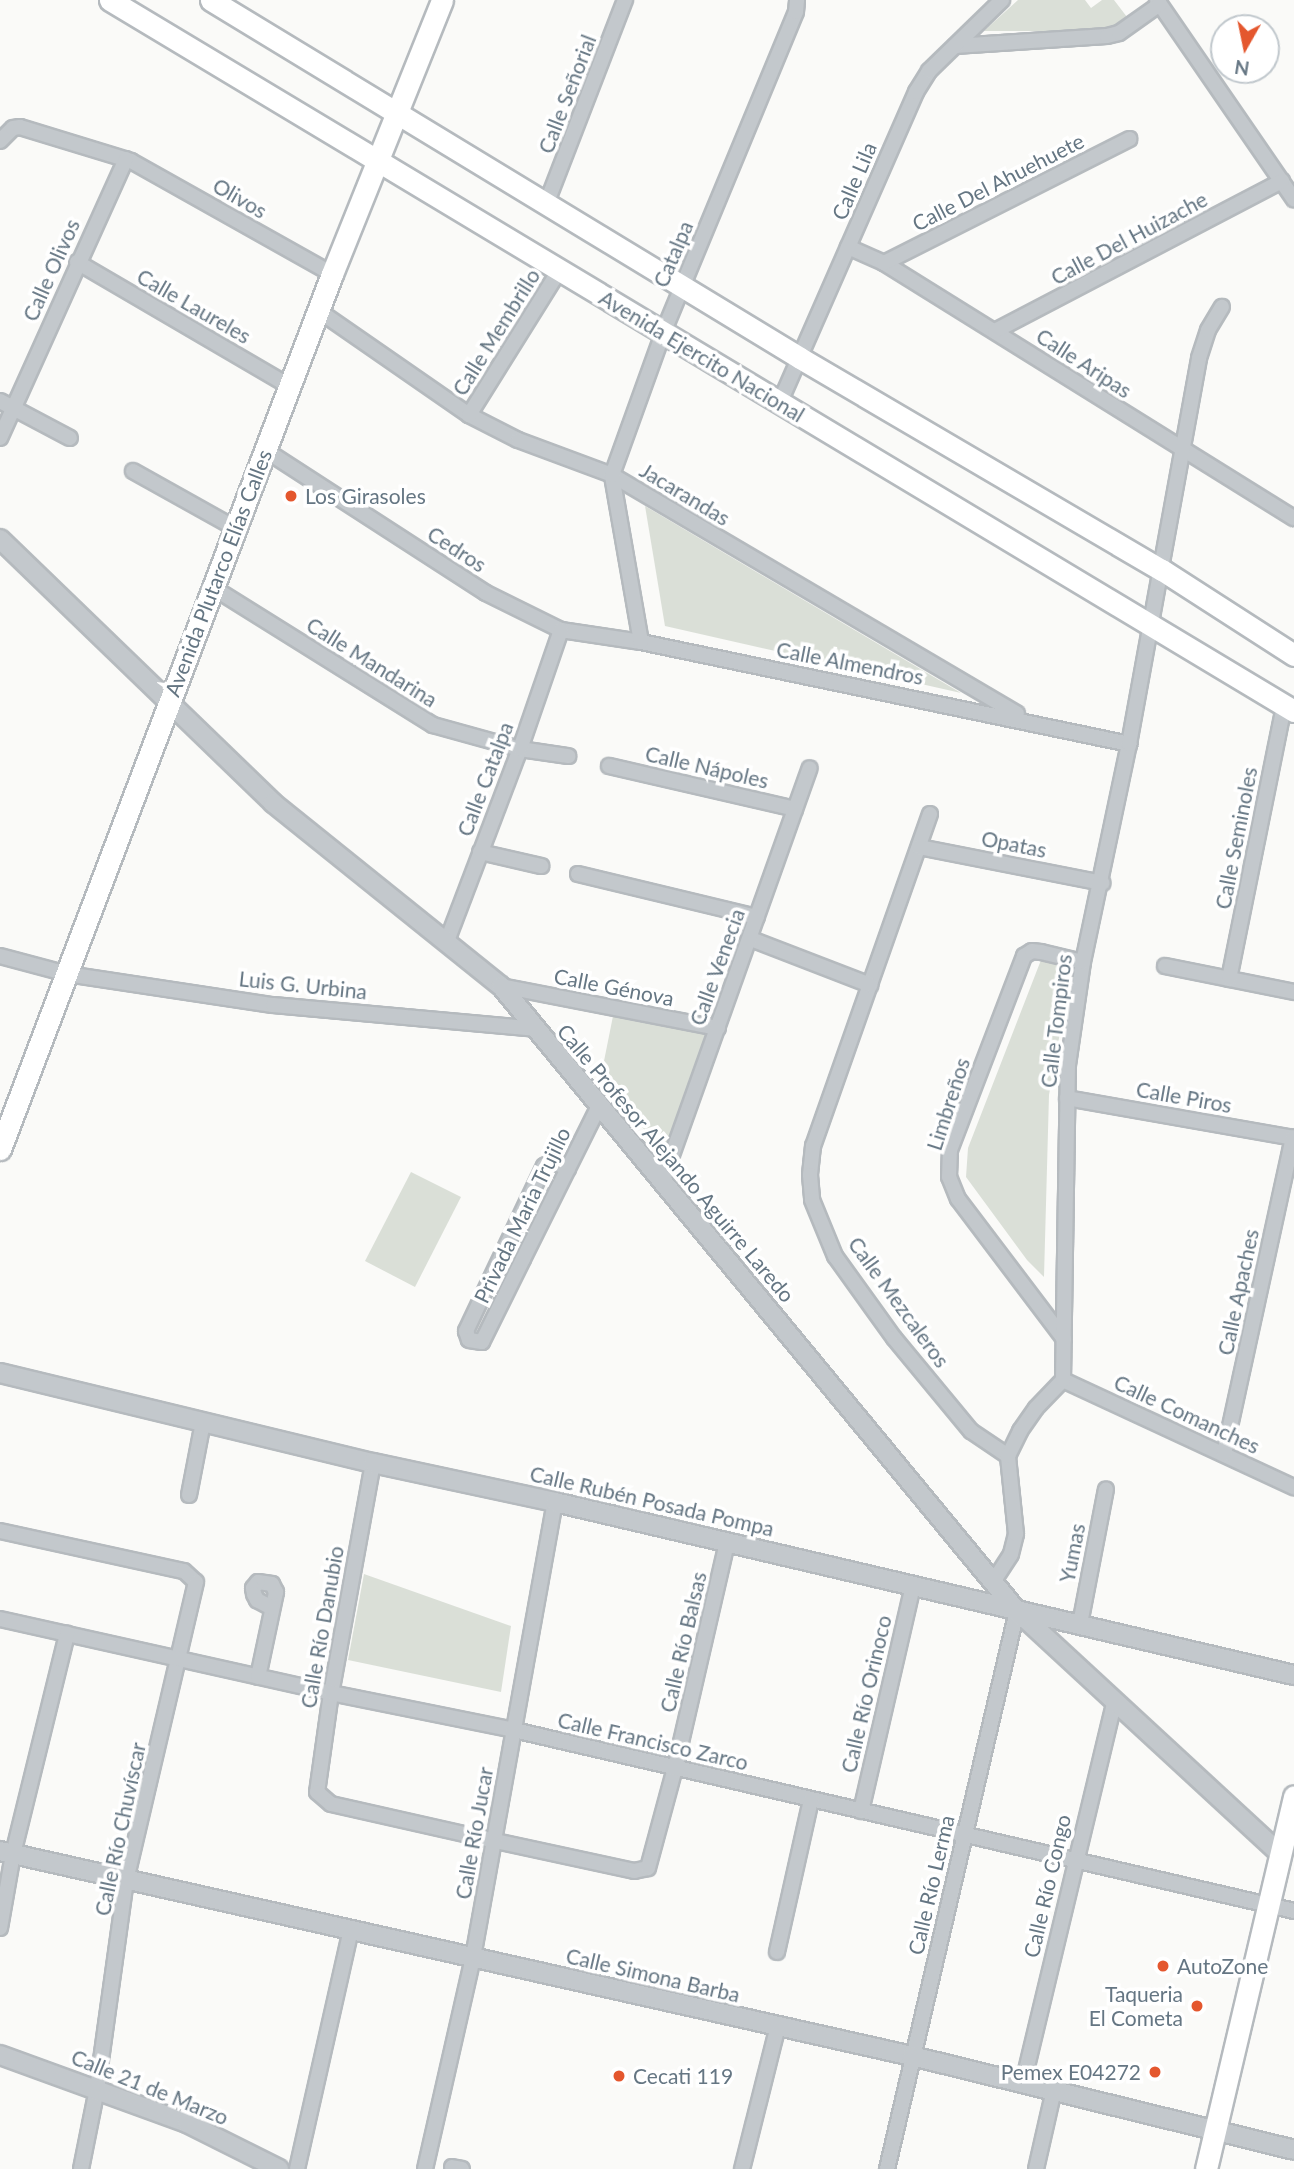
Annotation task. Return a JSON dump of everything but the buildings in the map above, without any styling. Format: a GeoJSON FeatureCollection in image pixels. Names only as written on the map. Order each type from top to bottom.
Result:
{"type":"FeatureCollection","features":[{"type":"Feature","properties":{"kind":"main road","name":"Avenida Ejercito Nacional"},"geometry":{"type":"LineString","coordinates":[[110,0],[1289,708]]}},
{"type":"Feature","properties":{"kind":"main road"},"geometry":{"type":"LineString","coordinates":[[211,0],[800,358],[1162,570],[1294,655]]}},
{"type":"Feature","properties":{"kind":"main road","name":"Avenida Plutarco Elías Calles"},"geometry":{"type":"LineString","coordinates":[[0,1149],[332,274],[442,0]]}},
{"type":"Feature","properties":{"kind":"main road"},"geometry":{"type":"LineString","coordinates":[[1206,2169],[1294,1796]]}},
{"type":"Feature","properties":{"kind":"street","name":"Calle Señorial"},"geometry":{"type":"LineString","coordinates":[[547,202],[625,0]]}},
{"type":"Feature","properties":{"kind":"street"},"geometry":{"type":"LineString","coordinates":[[797,6],[809,0]]}},
{"type":"Feature","properties":{"kind":"street","name":"Calle Lila"},"geometry":{"type":"LineString","coordinates":[[780,402],[916,92],[929,71],[1002,0]]}},
{"type":"Feature","properties":{"kind":"street"},"geometry":{"type":"LineString","coordinates":[[955,46],[1107,36],[1119,33],[1158,2],[1294,199]]}},
{"type":"Feature","properties":{"kind":"street","name":"Catalpa"},"geometry":{"type":"LineString","coordinates":[[641,642],[612,475],[663,333],[797,6]]}},
{"type":"Feature","properties":{"kind":"street","name":"Olivos"},"geometry":{"type":"LineString","coordinates":[[0,141],[13,128],[20,127],[126,159],[332,274]]}},
{"type":"Feature","properties":{"kind":"street","name":"Calle Del Ahuehuete"},"geometry":{"type":"LineString","coordinates":[[884,263],[1130,139]]}},
{"type":"Feature","properties":{"kind":"street","name":"Calle Olivos"},"geometry":{"type":"LineString","coordinates":[[0,438],[7,404],[126,159]]}},
{"type":"Feature","properties":{"kind":"street","name":"Calle Del Huizache"},"geometry":{"type":"LineString","coordinates":[[995,331],[1282,181]]}},
{"type":"Feature","properties":{"kind":"street","name":"Calle Aripas"},"geometry":{"type":"LineString","coordinates":[[848,247],[884,263],[1182,451],[1294,518]]}},
{"type":"Feature","properties":{"kind":"street","name":"Calle Laureles"},"geometry":{"type":"LineString","coordinates":[[77,262],[289,386]]}},
{"type":"Feature","properties":{"kind":"street","name":"Calle Membrillo"},"geometry":{"type":"LineString","coordinates":[[469,415],[559,271]]}},
{"type":"Feature","properties":{"kind":"street","name":"Calle Tompiros"},"geometry":{"type":"LineString","coordinates":[[1063,1380],[1068,1065],[1083,962],[1102,883],[1129,744],[1199,358],[1208,330],[1222,307]]}},
{"type":"Feature","properties":{"kind":"street","name":"Jacarandas"},"geometry":{"type":"LineString","coordinates":[[318,311],[469,415],[518,440],[612,475],[1027,720]]}},
{"type":"Feature","properties":{"kind":"street"},"geometry":{"type":"LineString","coordinates":[[7,404],[70,438]]}},
{"type":"Feature","properties":{"kind":"street","name":"Cedros"},"geometry":{"type":"LineString","coordinates":[[265,450],[486,593],[561,630]]}},
{"type":"Feature","properties":{"kind":"street"},"geometry":{"type":"LineString","coordinates":[[133,471],[235,528]]}},
{"type":"Feature","properties":{"kind":"street","name":"Calle Profesor Alejando Aguirre Laredo"},"geometry":{"type":"LineString","coordinates":[[0,539],[273,803],[501,986],[1017,1611],[1280,1854]]}},
{"type":"Feature","properties":{"kind":"street","name":"Calle Mandarina"},"geometry":{"type":"LineString","coordinates":[[212,587],[433,725],[520,749],[568,756]]}},
{"type":"Feature","properties":{"kind":"street","name":"Calle Almendros"},"geometry":{"type":"LineString","coordinates":[[561,630],[641,642],[1027,720],[1129,744]]}},
{"type":"Feature","properties":{"kind":"street","name":"Calle Catalpa"},"geometry":{"type":"LineString","coordinates":[[447,941],[520,749],[561,630]]}},
{"type":"Feature","properties":{"kind":"street","name":"Calle Seminoles"},"geometry":{"type":"LineString","coordinates":[[1229,979],[1289,708]]}},
{"type":"Feature","properties":{"kind":"street","name":"Calle Nápoles"},"geometry":{"type":"LineString","coordinates":[[609,766],[796,809]]}},
{"type":"Feature","properties":{"kind":"street","name":"Calle Venecia"},"geometry":{"type":"LineString","coordinates":[[663,1180],[810,768]]}},
{"type":"Feature","properties":{"kind":"street","name":"Calle Mezcaleros"},"geometry":{"type":"LineString","coordinates":[[930,814],[813,1146],[810,1175],[812,1200],[835,1256],[894,1338],[971,1431],[1009,1456]]}},
{"type":"Feature","properties":{"kind":"street","name":"Opatas"},"geometry":{"type":"LineString","coordinates":[[919,846],[1102,883]]}},
{"type":"Feature","properties":{"kind":"street"},"geometry":{"type":"LineString","coordinates":[[480,852],[541,866]]}},
{"type":"Feature","properties":{"kind":"street"},"geometry":{"type":"LineString","coordinates":[[578,874],[757,917]]}},
{"type":"Feature","properties":{"kind":"street"},"geometry":{"type":"LineString","coordinates":[[751,939],[870,985]]}},
{"type":"Feature","properties":{"kind":"street","name":"Limbreños"},"geometry":{"type":"LineString","coordinates":[[1064,1339],[958,1199],[949,1177],[950,1150],[1024,956],[1032,951],[1083,962]]}},
{"type":"Feature","properties":{"kind":"street","name":"Luis G. Urbina"},"geometry":{"type":"LineString","coordinates":[[0,956],[67,974],[273,1005],[535,1029]]}},
{"type":"Feature","properties":{"kind":"street"},"geometry":{"type":"LineString","coordinates":[[1165,966],[1294,992]]}},
{"type":"Feature","properties":{"kind":"street","name":"Calle Génova"},"geometry":{"type":"LineString","coordinates":[[501,986],[718,1028]]}},
{"type":"Feature","properties":{"kind":"street","name":"Calle Piros"},"geometry":{"type":"LineString","coordinates":[[1067,1098],[1294,1138]]}},
{"type":"Feature","properties":{"kind":"street","name":"Privada Maria Trujillo"},"geometry":{"type":"LineString","coordinates":[[504,1250],[466,1331],[469,1340],[482,1342],[599,1106]]}},
{"type":"Feature","properties":{"kind":"street","name":"Calle Apaches"},"geometry":{"type":"LineString","coordinates":[[1224,1454],[1294,1138]]}},
{"type":"Feature","properties":{"kind":"street"},"geometry":{"type":"LineString","coordinates":[[523,1259],[504,1250],[544,1166],[553,1161],[568,1168]]}},
{"type":"Feature","properties":{"kind":"street","name":"Calle Rubén Posada Pompa"},"geometry":{"type":"LineString","coordinates":[[0,1373],[373,1463],[555,1502],[1294,1675]]}},
{"type":"Feature","properties":{"kind":"street"},"geometry":{"type":"LineString","coordinates":[[993,1581],[1011,1554],[1016,1534],[1009,1456],[1020,1431],[1036,1408],[1063,1380]]}},
{"type":"Feature","properties":{"kind":"street","name":"Calle Comanches"},"geometry":{"type":"LineString","coordinates":[[1063,1380],[1294,1487]]}},
{"type":"Feature","properties":{"kind":"street"},"geometry":{"type":"LineString","coordinates":[[189,1494],[202,1422]]}},
{"type":"Feature","properties":{"kind":"street","name":"Calle Río Danubio"},"geometry":{"type":"LineString","coordinates":[[373,1463],[316,1786],[320,1798],[331,1804],[494,1840]]}},
{"type":"Feature","properties":{"kind":"street","name":"Yumas"},"geometry":{"type":"LineString","coordinates":[[1080,1624],[1106,1489]]}},
{"type":"Feature","properties":{"kind":"street","name":"Calle Río Jucar"},"geometry":{"type":"LineString","coordinates":[[425,2169],[473,1957],[555,1502]]}},
{"type":"Feature","properties":{"kind":"street","name":"Calle Río Chuvíscar"},"geometry":{"type":"LineString","coordinates":[[0,1531],[184,1571],[196,1582],[126,1880],[97,2088],[81,2169]]}},
{"type":"Feature","properties":{"kind":"street","name":"Calle Río Balsas"},"geometry":{"type":"LineString","coordinates":[[494,1840],[645,1871],[650,1865],[727,1542]]}},
{"type":"Feature","properties":{"kind":"street","name":"Calle Río Orinoco"},"geometry":{"type":"LineString","coordinates":[[862,1811],[912,1585]]}},
{"type":"Feature","properties":{"kind":"street"},"geometry":{"type":"LineString","coordinates":[[258,1677],[272,1608]]}},
{"type":"Feature","properties":{"kind":"street","name":"Calle Río Lerma"},"geometry":{"type":"LineString","coordinates":[[887,2169],[1017,1611]]}},
{"type":"Feature","properties":{"kind":"street","name":"Calle Francisco Zarco"},"geometry":{"type":"LineString","coordinates":[[0,1619],[331,1693],[514,1730],[1294,1911]]}},
{"type":"Feature","properties":{"kind":"street"},"geometry":{"type":"LineString","coordinates":[[0,1928],[7,1852],[67,1634]]}},
{"type":"Feature","properties":{"kind":"street","name":"Calle Río Congo"},"geometry":{"type":"LineString","coordinates":[[1023,2082],[1074,1860],[1115,1700]]}},
{"type":"Feature","properties":{"kind":"street"},"geometry":{"type":"LineString","coordinates":[[777,1952],[811,1800]]}},
{"type":"Feature","properties":{"kind":"street","name":"Calle Simona Barba"},"geometry":{"type":"LineString","coordinates":[[7,1852],[912,2056],[1294,2150]]}},
{"type":"Feature","properties":{"kind":"street"},"geometry":{"type":"LineString","coordinates":[[297,2169],[351,1930]]}},
{"type":"Feature","properties":{"kind":"street"},"geometry":{"type":"LineString","coordinates":[[742,2169],[778,2026]]}},
{"type":"Feature","properties":{"kind":"street","name":"Calle 21 de Marzo"},"geometry":{"type":"LineString","coordinates":[[0,2055],[97,2088],[187,2123],[279,2169]]}},
{"type":"Feature","properties":{"kind":"street"},"geometry":{"type":"LineString","coordinates":[[1036,2169],[1054,2090]]}},
{"type":"Feature","properties":{"kind":"shaded area"},"geometry":{"type":"Polygon","coordinates":[[[1018,0],[1085,0],[1091,8],[1102,0],[1114,0],[1127,17],[1106,31],[984,31],[1018,0]]]}},
{"type":"Feature","properties":{"kind":"shaded area"},"geometry":{"type":"Polygon","coordinates":[[[645,506],[961,693],[665,626],[645,506]]]}},
{"type":"Feature","properties":{"kind":"shaded area"},"geometry":{"type":"Polygon","coordinates":[[[1041,960],[1071,970],[1049,1095],[1044,1277],[1027,1260],[966,1177],[968,1148],[1041,960]]]}},
{"type":"Feature","properties":{"kind":"shaded area"},"geometry":{"type":"Polygon","coordinates":[[[613,1016],[709,1034],[664,1157],[602,1071],[613,1016]]]}},
{"type":"Feature","properties":{"kind":"shaded area"},"geometry":{"type":"Polygon","coordinates":[[[411,1172],[461,1197],[415,1287],[365,1261],[411,1172]]]}},
{"type":"Feature","properties":{"kind":"shaded area"},"geometry":{"type":"Polygon","coordinates":[[[364,1574],[511,1626],[501,1692],[348,1660],[364,1574]]]}},
{"type":"Feature","properties":{"kind":"place","name":"Los Girasoles"},"geometry":{"type":"Point","coordinates":[291,496]}},
{"type":"Feature","properties":{"kind":"place","name":"AutoZone"},"geometry":{"type":"Point","coordinates":[1163,1966]}},
{"type":"Feature","properties":{"kind":"place","name":"Taqueria El Cometa"},"geometry":{"type":"Point","coordinates":[1197,2006]}},
{"type":"Feature","properties":{"kind":"place","name":"Pemex E04272"},"geometry":{"type":"Point","coordinates":[1155,2072]}},
{"type":"Feature","properties":{"kind":"place","name":"Cecati 119"},"geometry":{"type":"Point","coordinates":[619,2076]}}]}
